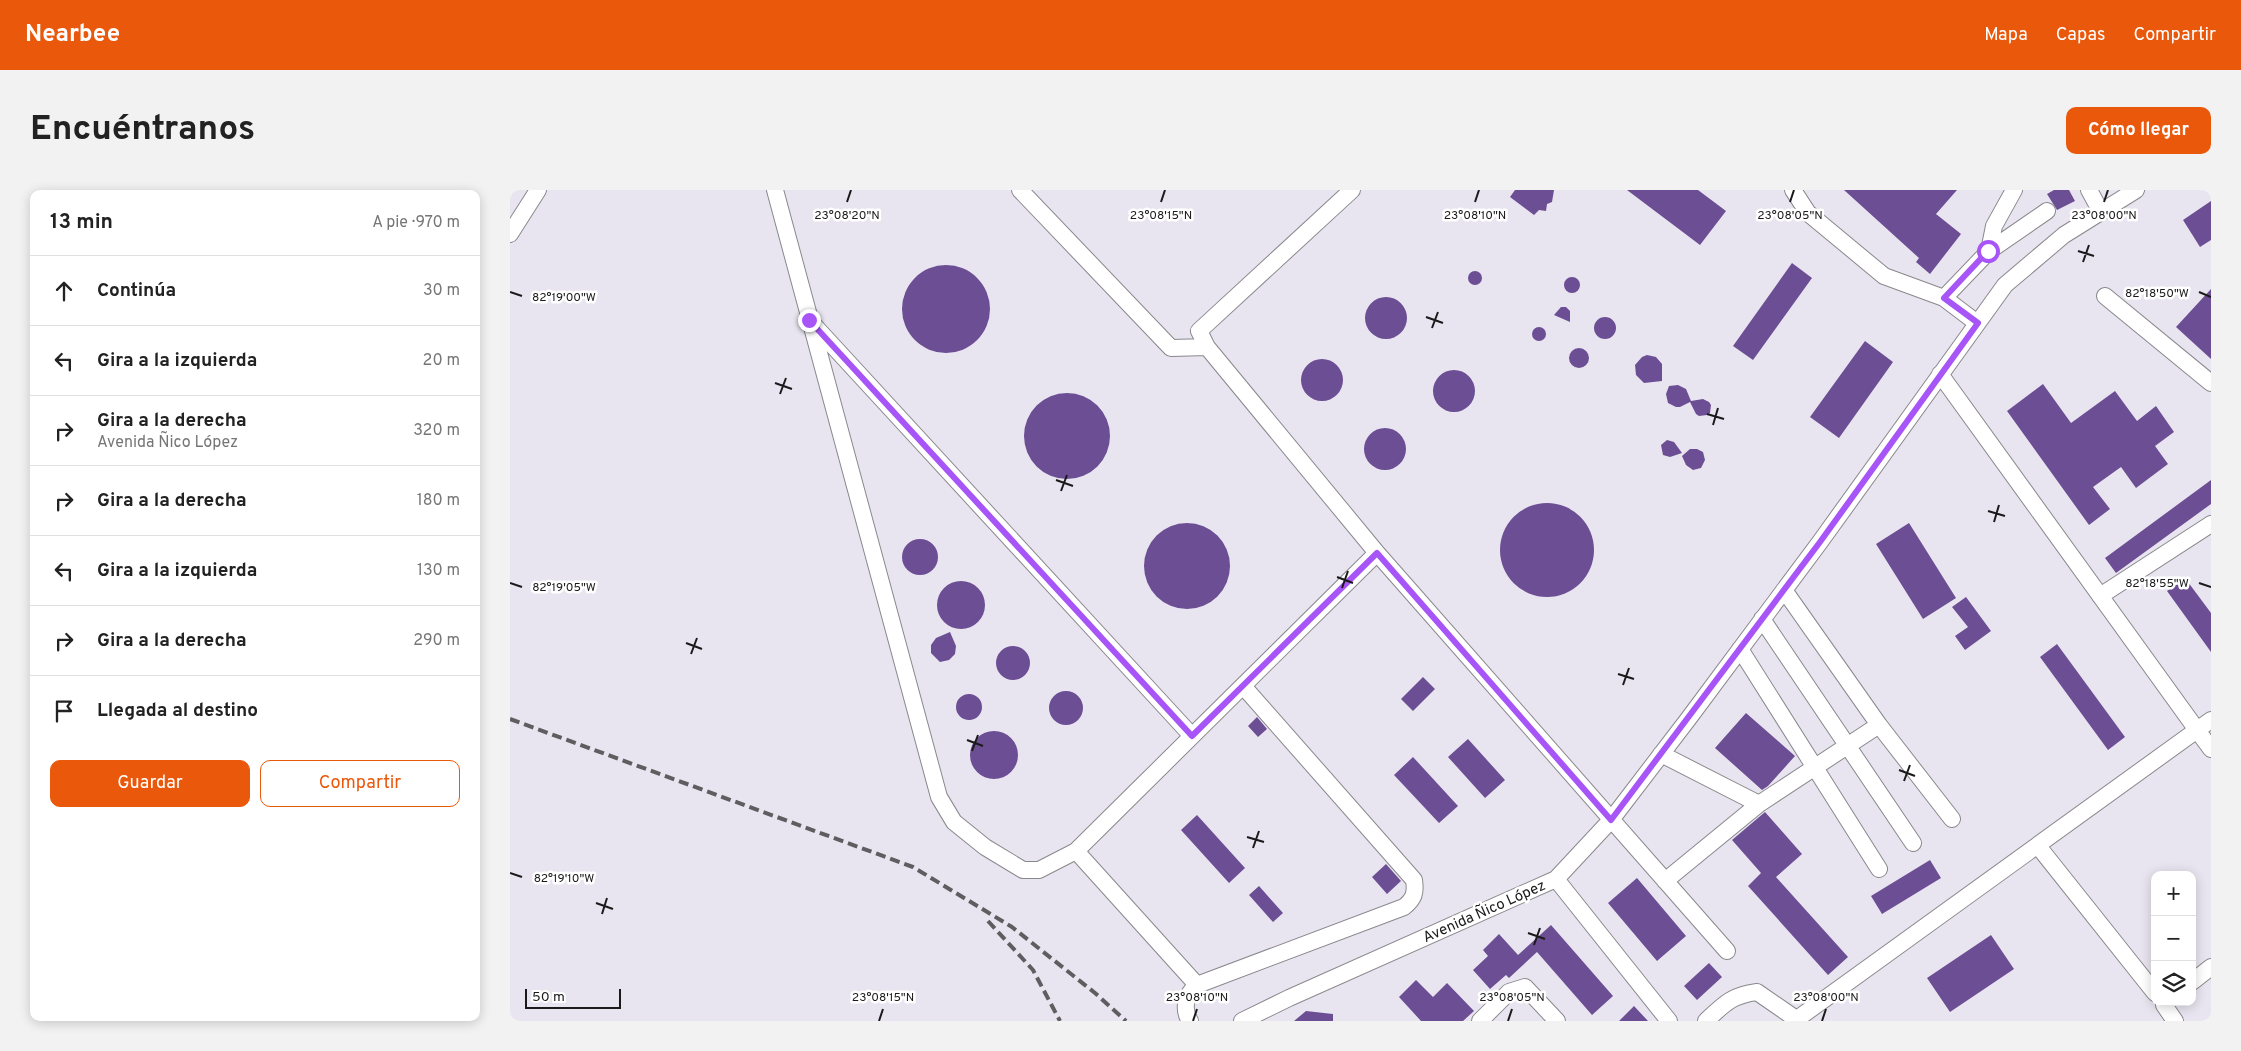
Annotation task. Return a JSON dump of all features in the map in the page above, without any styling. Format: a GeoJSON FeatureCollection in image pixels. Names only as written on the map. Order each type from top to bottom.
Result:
{"type":"FeatureCollection","features":[{"type":"Feature","properties":{"kind":"street"},"geometry":{"type":"LineString","coordinates":[[510,234],[538,190]]}},
{"type":"Feature","properties":{"kind":"street"},"geometry":{"type":"LineString","coordinates":[[775,190],[939,797],[954,822],[985,847],[1023,870],[1040,870],[1076,851],[1377,553]]}},
{"type":"Feature","properties":{"kind":"street"},"geometry":{"type":"LineString","coordinates":[[1020,190],[1171,348],[1207,347]]}},
{"type":"Feature","properties":{"kind":"street"},"geometry":{"type":"LineString","coordinates":[[1352,190],[1199,331],[1207,347],[1377,553],[1726,951]]}},
{"type":"Feature","properties":{"kind":"street"},"geometry":{"type":"LineString","coordinates":[[1793,190],[1808,213],[1884,276],[1944,298],[1978,323]]}},
{"type":"Feature","properties":{"kind":"street"},"geometry":{"type":"LineString","coordinates":[[1988,251],[1994,226],[2014,190]]}},
{"type":"Feature","properties":{"kind":"street"},"geometry":{"type":"LineString","coordinates":[[2089,190],[2100,212]]}},
{"type":"Feature","properties":{"kind":"street","name":"Avenida Ñico López"},"geometry":{"type":"LineString","coordinates":[[1249,1020],[1289,998],[1556,879],[1611,820],[1662,754],[1784,590],[2005,285],[2064,235],[2136,190]]}},
{"type":"Feature","properties":{"kind":"street"},"geometry":{"type":"LineString","coordinates":[[1944,298],[1988,251],[2047,211]]}},
{"type":"Feature","properties":{"kind":"street"},"geometry":{"type":"LineString","coordinates":[[2106,296],[2211,383]]}},
{"type":"Feature","properties":{"kind":"street"},"geometry":{"type":"LineString","coordinates":[[809,320],[1192,736]]}},
{"type":"Feature","properties":{"kind":"street"},"geometry":{"type":"LineString","coordinates":[[1940,374],[2211,749]]}},
{"type":"Feature","properties":{"kind":"street"},"geometry":{"type":"LineString","coordinates":[[2100,596],[2211,524]]}},
{"type":"Feature","properties":{"kind":"street"},"geometry":{"type":"LineString","coordinates":[[1784,590],[1879,725],[1952,819]]}},
{"type":"Feature","properties":{"kind":"street"},"geometry":{"type":"LineString","coordinates":[[1762,619],[1913,843]]}},
{"type":"Feature","properties":{"kind":"street"},"geometry":{"type":"LineString","coordinates":[[1740,649],[1879,869]]}},
{"type":"Feature","properties":{"kind":"street"},"geometry":{"type":"LineString","coordinates":[[1190,1021],[1187,1016],[1186,1004],[1190,990],[1197,985],[1404,908],[1412,900],[1416,891],[1414,880],[1243,686]]}},
{"type":"Feature","properties":{"kind":"street"},"geometry":{"type":"LineString","coordinates":[[1706,1021],[1727,1001],[1740,994],[1757,992],[1798,1020],[2211,720]]}},
{"type":"Feature","properties":{"kind":"street"},"geometry":{"type":"LineString","coordinates":[[1665,881],[1759,804],[1879,725]]}},
{"type":"Feature","properties":{"kind":"street"},"geometry":{"type":"LineString","coordinates":[[1662,754],[1759,804]]}},
{"type":"Feature","properties":{"kind":"street"},"geometry":{"type":"LineString","coordinates":[[2038,846],[2151,987]]}},
{"type":"Feature","properties":{"kind":"street"},"geometry":{"type":"LineString","coordinates":[[1076,851],[1197,985]]}},
{"type":"Feature","properties":{"kind":"street"},"geometry":{"type":"LineString","coordinates":[[1556,879],[1669,1021]]}},
{"type":"Feature","properties":{"kind":"street"},"geometry":{"type":"LineString","coordinates":[[2196,979],[2211,967]]}},
{"type":"Feature","properties":{"kind":"street"},"geometry":{"type":"LineString","coordinates":[[1480,1021],[1509,992],[1525,986],[1557,1021]]}},
{"type":"Feature","properties":{"kind":"street"},"geometry":{"type":"LineString","coordinates":[[2165,1006],[2175,1021]]}},
{"type":"Feature","properties":{"kind":"shaded area"},"geometry":{"type":"Polygon","coordinates":[[[510,190],[2211,190],[2211,1021],[510,1021],[510,190]]]}},
{"type":"Feature","properties":{"kind":"building"},"geometry":{"type":"Polygon","coordinates":[[[1515,190],[1554,190],[1552,202],[1547,204],[1546,211],[1539,210],[1534,215],[1510,197],[1515,190]]]}},
{"type":"Feature","properties":{"kind":"building"},"geometry":{"type":"Polygon","coordinates":[[[1627,190],[1698,190],[1726,211],[1700,245],[1627,190]]]}},
{"type":"Feature","properties":{"kind":"building"},"geometry":{"type":"Polygon","coordinates":[[[1844,190],[1957,190],[1936,214],[1961,234],[1930,274],[1916,262],[1919,258],[1844,190]]]}},
{"type":"Feature","properties":{"kind":"building"},"geometry":{"type":"Polygon","coordinates":[[[2054,190],[2069,190],[2075,201],[2057,210],[2047,194],[2054,190]]]}},
{"type":"Feature","properties":{"kind":"building"},"geometry":{"type":"Polygon","coordinates":[[[2211,201],[2211,240],[2200,247],[2183,220],[2211,201]]]}},
{"type":"Feature","properties":{"kind":"building"},"geometry":{"type":"Polygon","coordinates":[[[1792,263],[1812,278],[1753,360],[1733,346],[1792,263]]]}},
{"type":"Feature","properties":{"kind":"building"},"geometry":{"type":"Polygon","coordinates":[[[946,265],[963,268],[971,272],[983,284],[987,292],[990,309],[987,326],[983,334],[971,346],[963,350],[946,353],[929,350],[921,346],[909,334],[905,326],[902,309],[905,292],[909,284],[921,272],[929,268],[946,265]]]}},
{"type":"Feature","properties":{"kind":"building"},"geometry":{"type":"Polygon","coordinates":[[[1475,271],[1480,273],[1482,278],[1480,283],[1475,285],[1470,283],[1468,278],[1470,273],[1475,271]]]}},
{"type":"Feature","properties":{"kind":"building"},"geometry":{"type":"Polygon","coordinates":[[[1572,277],[1578,279],[1580,285],[1578,291],[1572,293],[1566,291],[1564,285],[1566,279],[1572,277]]]}},
{"type":"Feature","properties":{"kind":"building"},"geometry":{"type":"Polygon","coordinates":[[[2211,289],[2211,359],[2176,327],[2211,289]]]}},
{"type":"Feature","properties":{"kind":"building"},"geometry":{"type":"Polygon","coordinates":[[[1382,297],[1390,297],[1401,303],[1407,318],[1401,333],[1390,339],[1382,339],[1371,333],[1365,322],[1365,314],[1371,303],[1382,297]]]}},
{"type":"Feature","properties":{"kind":"building"},"geometry":{"type":"Polygon","coordinates":[[[1561,307],[1566,307],[1570,311],[1570,322],[1554,315],[1561,307]]]}},
{"type":"Feature","properties":{"kind":"building"},"geometry":{"type":"Polygon","coordinates":[[[1605,317],[1613,320],[1616,328],[1613,336],[1605,339],[1597,336],[1594,328],[1597,320],[1605,317]]]}},
{"type":"Feature","properties":{"kind":"building"},"geometry":{"type":"Polygon","coordinates":[[[1539,327],[1544,329],[1546,334],[1544,339],[1539,341],[1534,339],[1532,334],[1534,329],[1539,327]]]}},
{"type":"Feature","properties":{"kind":"building"},"geometry":{"type":"Polygon","coordinates":[[[1865,341],[1893,362],[1839,438],[1810,417],[1865,341]]]}},
{"type":"Feature","properties":{"kind":"building"},"geometry":{"type":"Polygon","coordinates":[[[1579,348],[1586,351],[1589,358],[1586,365],[1579,368],[1572,365],[1569,358],[1572,351],[1579,348]]]}},
{"type":"Feature","properties":{"kind":"building"},"geometry":{"type":"Polygon","coordinates":[[[1647,355],[1656,357],[1662,364],[1662,381],[1644,383],[1636,375],[1635,365],[1642,357],[1647,355]]]}},
{"type":"Feature","properties":{"kind":"building"},"geometry":{"type":"Polygon","coordinates":[[[1318,359],[1326,359],[1337,365],[1343,380],[1337,395],[1326,401],[1318,401],[1307,395],[1301,384],[1301,376],[1307,365],[1318,359]]]}},
{"type":"Feature","properties":{"kind":"building"},"geometry":{"type":"Polygon","coordinates":[[[1450,370],[1458,370],[1469,376],[1475,391],[1469,406],[1458,412],[1450,412],[1439,406],[1433,395],[1433,387],[1439,376],[1450,370]]]}},
{"type":"Feature","properties":{"kind":"building"},"geometry":{"type":"Polygon","coordinates":[[[2043,384],[2071,423],[2115,391],[2137,421],[2156,406],[2174,432],[2155,446],[2168,464],[2136,488],[2121,467],[2093,487],[2110,509],[2089,525],[2007,411],[2043,384]]]}},
{"type":"Feature","properties":{"kind":"building"},"geometry":{"type":"Polygon","coordinates":[[[1678,385],[1686,389],[1691,401],[1703,399],[1709,402],[1711,405],[1710,413],[1699,416],[1690,402],[1680,407],[1668,403],[1666,394],[1669,386],[1678,385]]]}},
{"type":"Feature","properties":{"kind":"building"},"geometry":{"type":"Polygon","coordinates":[[[1059,393],[1075,393],[1084,396],[1098,405],[1107,419],[1110,436],[1107,453],[1098,467],[1084,476],[1075,479],[1059,479],[1043,472],[1031,460],[1024,444],[1024,428],[1031,412],[1043,400],[1059,393]]]}},
{"type":"Feature","properties":{"kind":"building"},"geometry":{"type":"Polygon","coordinates":[[[1381,428],[1389,428],[1400,434],[1406,449],[1400,464],[1389,470],[1381,470],[1370,464],[1364,453],[1364,445],[1370,434],[1381,428]]]}},
{"type":"Feature","properties":{"kind":"building"},"geometry":{"type":"Polygon","coordinates":[[[1667,440],[1674,442],[1682,453],[1670,457],[1663,455],[1661,445],[1667,440]]]}},
{"type":"Feature","properties":{"kind":"building"},"geometry":{"type":"Polygon","coordinates":[[[1690,449],[1697,449],[1703,452],[1705,460],[1701,468],[1693,470],[1686,465],[1682,456],[1690,449]]]}},
{"type":"Feature","properties":{"kind":"building"},"geometry":{"type":"Polygon","coordinates":[[[2211,480],[2211,504],[2116,573],[2105,558],[2211,480]]]}},
{"type":"Feature","properties":{"kind":"building"},"geometry":{"type":"Polygon","coordinates":[[[1547,503],[1565,507],[1580,517],[1590,532],[1594,550],[1590,568],[1580,583],[1565,593],[1547,597],[1529,593],[1514,583],[1504,568],[1500,550],[1504,532],[1514,517],[1529,507],[1547,503]]]}},
{"type":"Feature","properties":{"kind":"building"},"geometry":{"type":"Polygon","coordinates":[[[1187,523],[1203,526],[1211,530],[1223,542],[1227,550],[1230,566],[1227,582],[1223,590],[1211,602],[1203,606],[1187,609],[1171,606],[1163,602],[1151,590],[1147,582],[1144,566],[1147,550],[1151,542],[1163,530],[1171,526],[1187,523]]]}},
{"type":"Feature","properties":{"kind":"building"},"geometry":{"type":"Polygon","coordinates":[[[1909,523],[1956,598],[1923,619],[1876,544],[1909,523]]]}},
{"type":"Feature","properties":{"kind":"building"},"geometry":{"type":"Polygon","coordinates":[[[920,539],[933,544],[938,557],[933,570],[920,575],[907,570],[902,557],[907,544],[920,539]]]}},
{"type":"Feature","properties":{"kind":"building"},"geometry":{"type":"Polygon","coordinates":[[[2185,578],[2211,613],[2211,652],[2167,591],[2185,578]]]}},
{"type":"Feature","properties":{"kind":"building"},"geometry":{"type":"Polygon","coordinates":[[[956,581],[966,581],[975,585],[981,591],[984,596],[984,614],[975,625],[966,629],[956,629],[947,625],[941,619],[937,610],[937,600],[941,591],[947,585],[956,581]]]}},
{"type":"Feature","properties":{"kind":"building"},"geometry":{"type":"Polygon","coordinates":[[[1966,597],[1991,631],[1965,650],[1955,636],[1968,627],[1952,607],[1966,597]]]}},
{"type":"Feature","properties":{"kind":"building"},"geometry":{"type":"Polygon","coordinates":[[[950,632],[956,646],[955,654],[949,660],[940,662],[931,653],[931,645],[936,638],[950,632]]]}},
{"type":"Feature","properties":{"kind":"building"},"geometry":{"type":"Polygon","coordinates":[[[2057,644],[2125,737],[2108,750],[2040,657],[2057,644]]]}},
{"type":"Feature","properties":{"kind":"building"},"geometry":{"type":"Polygon","coordinates":[[[1013,646],[1025,651],[1030,663],[1025,675],[1013,680],[1001,675],[996,663],[1001,651],[1013,646]]]}},
{"type":"Feature","properties":{"kind":"building"},"geometry":{"type":"Polygon","coordinates":[[[1423,677],[1435,689],[1413,711],[1401,699],[1423,677]]]}},
{"type":"Feature","properties":{"kind":"building"},"geometry":{"type":"Polygon","coordinates":[[[1066,691],[1078,696],[1083,708],[1078,720],[1066,725],[1054,720],[1049,708],[1054,696],[1066,691]]]}},
{"type":"Feature","properties":{"kind":"building"},"geometry":{"type":"Polygon","coordinates":[[[969,694],[978,698],[982,707],[978,716],[969,720],[960,716],[956,707],[960,698],[969,694]]]}},
{"type":"Feature","properties":{"kind":"building"},"geometry":{"type":"Polygon","coordinates":[[[1746,713],[1795,756],[1768,786],[1762,790],[1715,748],[1746,713]]]}},
{"type":"Feature","properties":{"kind":"building"},"geometry":{"type":"Polygon","coordinates":[[[1257,717],[1267,729],[1258,737],[1248,726],[1257,717]]]}},
{"type":"Feature","properties":{"kind":"building"},"geometry":{"type":"Polygon","coordinates":[[[989,731],[999,731],[1008,735],[1014,741],[1017,746],[1017,764],[1008,775],[999,779],[989,779],[980,775],[974,769],[970,760],[970,750],[974,741],[980,735],[989,731]]]}},
{"type":"Feature","properties":{"kind":"building"},"geometry":{"type":"Polygon","coordinates":[[[1468,739],[1505,780],[1485,798],[1448,757],[1468,739]]]}},
{"type":"Feature","properties":{"kind":"building"},"geometry":{"type":"Polygon","coordinates":[[[1413,757],[1458,806],[1439,823],[1394,775],[1413,757]]]}},
{"type":"Feature","properties":{"kind":"building"},"geometry":{"type":"Polygon","coordinates":[[[1765,812],[1802,854],[1776,877],[1848,957],[1828,975],[1748,886],[1761,873],[1732,840],[1765,812]]]}},
{"type":"Feature","properties":{"kind":"building"},"geometry":{"type":"Polygon","coordinates":[[[1197,815],[1245,868],[1229,883],[1181,830],[1197,815]]]}},
{"type":"Feature","properties":{"kind":"building"},"geometry":{"type":"Polygon","coordinates":[[[1930,860],[1941,878],[1882,914],[1871,896],[1930,860]]]}},
{"type":"Feature","properties":{"kind":"building"},"geometry":{"type":"Polygon","coordinates":[[[1386,864],[1401,881],[1387,894],[1372,877],[1386,864]]]}},
{"type":"Feature","properties":{"kind":"building"},"geometry":{"type":"Polygon","coordinates":[[[1637,878],[1686,936],[1657,961],[1608,903],[1637,878]]]}},
{"type":"Feature","properties":{"kind":"building"},"geometry":{"type":"Polygon","coordinates":[[[1259,886],[1283,913],[1273,922],[1249,895],[1259,886]]]}},
{"type":"Feature","properties":{"kind":"building"},"geometry":{"type":"Polygon","coordinates":[[[1551,925],[1613,996],[1592,1015],[1537,952],[1509,978],[1506,975],[1490,989],[1473,970],[1488,956],[1483,950],[1499,934],[1518,955],[1551,925]]]}},
{"type":"Feature","properties":{"kind":"building"},"geometry":{"type":"Polygon","coordinates":[[[1991,935],[2014,969],[1950,1012],[1927,978],[1991,935]]]}},
{"type":"Feature","properties":{"kind":"building"},"geometry":{"type":"Polygon","coordinates":[[[1709,963],[1722,977],[1697,1000],[1684,986],[1709,963]]]}},
{"type":"Feature","properties":{"kind":"building"},"geometry":{"type":"Polygon","coordinates":[[[1416,980],[1433,997],[1447,983],[1474,1011],[1463,1021],[1421,1021],[1399,997],[1416,980]]]}},
{"type":"Feature","properties":{"kind":"building"},"geometry":{"type":"Polygon","coordinates":[[[1634,1006],[1648,1021],[1619,1021],[1634,1006]]]}},
{"type":"Feature","properties":{"kind":"building"},"geometry":{"type":"Polygon","coordinates":[[[1306,1011],[1333,1014],[1333,1021],[1294,1021],[1306,1011]]]}},
{"type":"Feature","properties":{"kind":"railway"},"geometry":{"type":"LineString","coordinates":[[510,719],[913,867],[1012,927],[1095,993],[1126,1021]]}},
{"type":"Feature","properties":{"kind":"railway"},"geometry":{"type":"LineString","coordinates":[[988,921],[1033,970],[1060,1021]]}},
{"type":"Feature","properties":{"kind":"route"},"geometry":{"type":"LineString","coordinates":[[809,320],[1192,736],[1377,553],[1611,820],[1820,542],[1978,323],[1944,298],[1988,251]]}}]}
